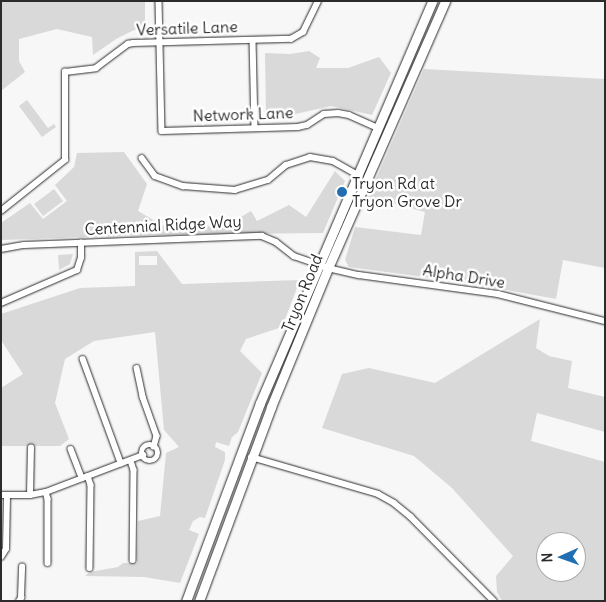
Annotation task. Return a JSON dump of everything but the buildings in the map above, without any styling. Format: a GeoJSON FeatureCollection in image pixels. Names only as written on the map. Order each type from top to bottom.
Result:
{"type":"FeatureCollection","features":[{"type":"Feature","properties":{"kind":"main road","name":"Tryon Road"},"geometry":{"type":"LineString","coordinates":[[186,601],[235,464],[432,1]]}},
{"type":"Feature","properties":{"kind":"main road","name":"Tryon Road"},"geometry":{"type":"LineString","coordinates":[[199,601],[251,457],[328,268],[445,1]]}},
{"type":"Feature","properties":{"kind":"street"},"geometry":{"type":"LineString","coordinates":[[159,1],[160,41]]}},
{"type":"Feature","properties":{"kind":"street","name":"Versatile Lane"},"geometry":{"type":"LineString","coordinates":[[1,211],[65,160],[65,72],[96,68],[128,44],[160,41],[284,40],[298,36],[306,26],[318,1]]}},
{"type":"Feature","properties":{"kind":"street"},"geometry":{"type":"LineString","coordinates":[[253,40],[255,128]]}},
{"type":"Feature","properties":{"kind":"street","name":"Network Lane"},"geometry":{"type":"LineString","coordinates":[[160,41],[162,131],[298,127],[307,125],[320,116],[334,113],[349,115],[378,128]]}},
{"type":"Feature","properties":{"kind":"street"},"geometry":{"type":"LineString","coordinates":[[142,158],[155,176],[183,186],[235,190],[268,180],[286,165],[310,157],[333,161],[358,175]]}},
{"type":"Feature","properties":{"kind":"street","name":"Centennial Ridge Way"},"geometry":{"type":"LineString","coordinates":[[1,248],[24,245],[255,235],[268,238],[289,254],[319,265]]}},
{"type":"Feature","properties":{"kind":"street"},"geometry":{"type":"LineString","coordinates":[[1,303],[77,270],[81,258],[81,243]]}},
{"type":"Feature","properties":{"kind":"street","name":"Alpha Drive"},"geometry":{"type":"LineString","coordinates":[[319,265],[359,275],[498,294],[605,322]]}},
{"type":"Feature","properties":{"kind":"street"},"geometry":{"type":"LineString","coordinates":[[83,359],[121,463]]}},
{"type":"Feature","properties":{"kind":"street"},"geometry":{"type":"LineString","coordinates":[[137,368],[143,397],[157,436],[154,447],[157,454],[153,459],[146,459],[142,455]]}},
{"type":"Feature","properties":{"kind":"street"},"geometry":{"type":"LineString","coordinates":[[1,557],[6,549],[4,496],[46,492],[121,463],[131,461],[142,455],[145,446],[154,447]]}},
{"type":"Feature","properties":{"kind":"street"},"geometry":{"type":"LineString","coordinates":[[30,495],[31,448]]}},
{"type":"Feature","properties":{"kind":"street"},"geometry":{"type":"LineString","coordinates":[[71,449],[91,485],[90,568]]}},
{"type":"Feature","properties":{"kind":"street"},"geometry":{"type":"LineString","coordinates":[[251,457],[378,494],[394,503],[411,517],[494,601]]}},
{"type":"Feature","properties":{"kind":"street"},"geometry":{"type":"LineString","coordinates":[[131,461],[134,470],[133,560]]}},
{"type":"Feature","properties":{"kind":"street"},"geometry":{"type":"LineString","coordinates":[[46,492],[48,499],[48,563]]}},
{"type":"Feature","properties":{"kind":"street"},"geometry":{"type":"LineString","coordinates":[[19,601],[21,598],[22,567]]}},
{"type":"Feature","properties":{"kind":"shaded area"},"geometry":{"type":"Polygon","coordinates":[[[1,1],[145,1],[145,29],[134,30],[116,39],[93,55],[92,37],[57,29],[19,39],[19,61],[25,72],[1,91],[1,1]]]}},
{"type":"Feature","properties":{"kind":"shaded area"},"geometry":{"type":"Polygon","coordinates":[[[309,51],[320,58],[316,68],[348,68],[379,57],[391,73],[372,115],[331,106],[291,115],[266,116],[265,53],[290,54],[309,51]]]}},
{"type":"Feature","properties":{"kind":"shaded area"},"geometry":{"type":"Polygon","coordinates":[[[424,69],[605,79],[605,268],[563,260],[556,299],[469,283],[349,267],[345,260],[355,227],[421,235],[425,212],[368,197],[424,69]]]}},
{"type":"Feature","properties":{"kind":"shaded area"},"geometry":{"type":"Polygon","coordinates":[[[27,100],[48,128],[54,124],[56,127],[42,137],[19,106],[27,100]]]}},
{"type":"Feature","properties":{"kind":"shaded area"},"geometry":{"type":"Polygon","coordinates":[[[124,152],[147,184],[138,211],[167,228],[216,226],[224,221],[232,222],[251,211],[257,221],[289,205],[306,217],[335,171],[345,181],[323,233],[145,235],[1,240],[1,223],[30,203],[43,219],[67,201],[55,185],[74,167],[77,153],[124,152]]]}},
{"type":"Feature","properties":{"kind":"shaded area"},"geometry":{"type":"Polygon","coordinates":[[[54,189],[63,201],[43,216],[34,204],[54,189]]]}},
{"type":"Feature","properties":{"kind":"shaded area"},"geometry":{"type":"Polygon","coordinates":[[[157,251],[182,284],[300,280],[282,327],[246,339],[240,351],[262,373],[238,432],[232,437],[229,446],[216,442],[215,447],[225,452],[225,460],[205,518],[200,517],[193,521],[189,530],[199,534],[180,583],[144,577],[85,576],[90,572],[118,567],[123,563],[137,563],[138,521],[160,516],[166,453],[179,447],[164,430],[155,332],[94,341],[65,359],[55,403],[69,439],[60,446],[1,446],[1,388],[23,374],[1,340],[1,314],[80,288],[135,286],[135,252],[157,251]],[[139,256],[139,265],[157,265],[157,256],[139,256]]]}},
{"type":"Feature","properties":{"kind":"shaded area"},"geometry":{"type":"Polygon","coordinates":[[[73,254],[70,264],[59,270],[58,255],[73,254]]]}},
{"type":"Feature","properties":{"kind":"shaded area"},"geometry":{"type":"Polygon","coordinates":[[[540,319],[536,348],[549,356],[572,361],[568,388],[605,397],[605,432],[537,413],[531,441],[605,462],[605,601],[502,601],[497,592],[496,576],[513,556],[452,488],[414,456],[322,428],[342,374],[369,368],[435,383],[540,319]]]}},
{"type":"Feature","properties":{"kind":"place","name":"Tryon Rd at Tryon Grove Dr"},"geometry":{"type":"Point","coordinates":[342,192]}}]}
